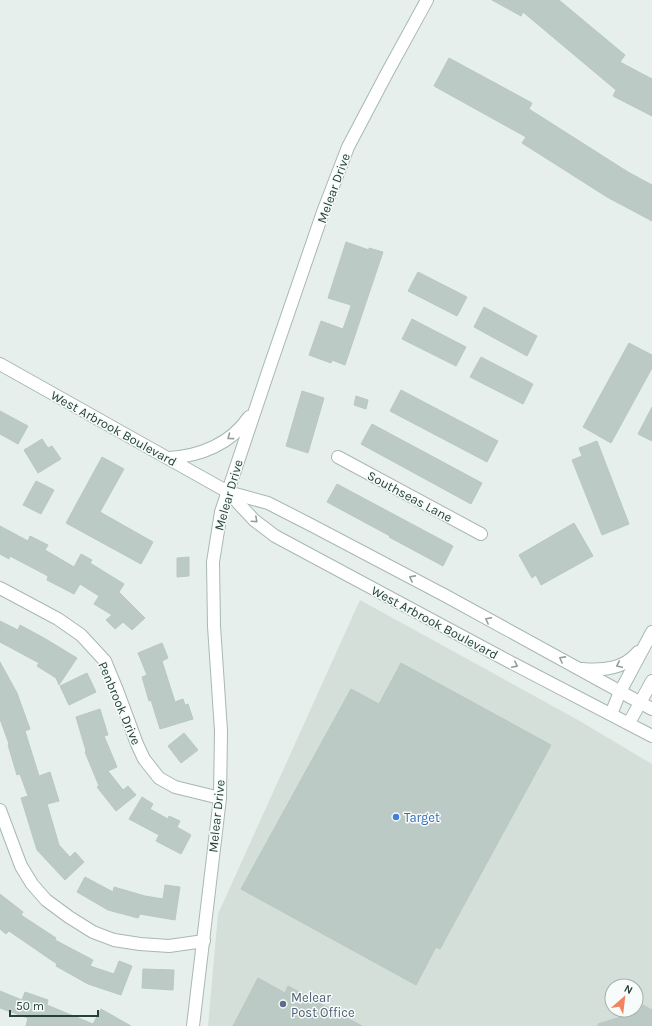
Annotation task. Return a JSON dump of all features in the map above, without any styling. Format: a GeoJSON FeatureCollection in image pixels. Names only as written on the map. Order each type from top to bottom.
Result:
{"type":"FeatureCollection","features":[{"type":"Feature","properties":{"kind":"street","name":"Melear Drive"},"geometry":{"type":"LineString","coordinates":[[192,1026],[204,941],[210,871],[220,798],[221,731],[214,626],[213,562],[221,512],[255,408],[323,212],[348,147],[427,0]]}},
{"type":"Feature","properties":{"kind":"street","name":"West Arbrook Boulevard"},"geometry":{"type":"LineString","coordinates":[[0,364],[228,492],[268,503],[387,565],[652,709]]}},
{"type":"Feature","properties":{"kind":"street"},"geometry":{"type":"LineString","coordinates":[[168,458],[186,457],[206,451],[223,442],[242,428],[255,408]]}},
{"type":"Feature","properties":{"kind":"street","name":"Southseas Lane"},"geometry":{"type":"LineString","coordinates":[[338,457],[481,534]]}},
{"type":"Feature","properties":{"kind":"street","name":"West Arbrook Boulevard"},"geometry":{"type":"LineString","coordinates":[[228,492],[254,520],[275,536],[652,736]]}},
{"type":"Feature","properties":{"kind":"street","name":"Penbrook Drive"},"geometry":{"type":"LineString","coordinates":[[0,588],[58,619],[81,635],[105,661],[139,749],[144,759],[159,778],[175,788],[220,798]]}},
{"type":"Feature","properties":{"kind":"street"},"geometry":{"type":"LineString","coordinates":[[578,668],[603,670],[613,668],[626,662],[635,655],[650,636]]}},
{"type":"Feature","properties":{"kind":"street"},"geometry":{"type":"LineString","coordinates":[[611,714],[620,692],[650,636]]}},
{"type":"Feature","properties":{"kind":"street"},"geometry":{"type":"LineString","coordinates":[[629,724],[652,681]]}},
{"type":"Feature","properties":{"kind":"street"},"geometry":{"type":"LineString","coordinates":[[0,810],[21,866],[32,884],[46,900],[92,932],[114,940],[140,944],[169,946],[204,941]]}},
{"type":"Feature","properties":{"kind":"shaded area"},"geometry":{"type":"Polygon","coordinates":[[[360,600],[578,720],[652,764],[652,1026],[208,1026],[218,914],[360,600]]]}},
{"type":"Feature","properties":{"kind":"building"},"geometry":{"type":"Polygon","coordinates":[[[492,0],[559,0],[625,55],[620,62],[652,79],[652,116],[613,96],[616,90],[523,12],[521,16],[492,0]]]}},
{"type":"Feature","properties":{"kind":"building"},"geometry":{"type":"Polygon","coordinates":[[[449,58],[532,103],[529,109],[628,172],[652,185],[652,221],[607,197],[522,143],[526,137],[434,86],[449,58]]]}},
{"type":"Feature","properties":{"kind":"building"},"geometry":{"type":"Polygon","coordinates":[[[346,242],[369,250],[369,248],[383,252],[345,365],[332,360],[331,363],[309,355],[321,321],[343,329],[350,309],[351,305],[328,298],[346,242]]]}},
{"type":"Feature","properties":{"kind":"building"},"geometry":{"type":"Polygon","coordinates":[[[418,272],[467,297],[457,316],[408,291],[418,272]]]}},
{"type":"Feature","properties":{"kind":"building"},"geometry":{"type":"Polygon","coordinates":[[[484,307],[537,336],[527,356],[474,327],[484,307]]]}},
{"type":"Feature","properties":{"kind":"building"},"geometry":{"type":"Polygon","coordinates":[[[412,319],[466,347],[456,366],[402,339],[412,319]]]}},
{"type":"Feature","properties":{"kind":"building"},"geometry":{"type":"Polygon","coordinates":[[[629,343],[652,355],[652,368],[611,443],[583,427],[629,343]]]}},
{"type":"Feature","properties":{"kind":"building"},"geometry":{"type":"Polygon","coordinates":[[[481,357],[533,384],[523,404],[470,377],[481,357]]]}},
{"type":"Feature","properties":{"kind":"building"},"geometry":{"type":"Polygon","coordinates":[[[401,390],[498,441],[487,462],[390,411],[401,390]]]}},
{"type":"Feature","properties":{"kind":"building"},"geometry":{"type":"Polygon","coordinates":[[[302,391],[324,398],[308,453],[286,446],[302,391]]]}},
{"type":"Feature","properties":{"kind":"building"},"geometry":{"type":"Polygon","coordinates":[[[356,396],[368,400],[366,409],[354,405],[356,396]]]}},
{"type":"Feature","properties":{"kind":"building"},"geometry":{"type":"Polygon","coordinates":[[[652,407],[652,441],[638,434],[652,407]]]}},
{"type":"Feature","properties":{"kind":"building"},"geometry":{"type":"Polygon","coordinates":[[[0,411],[28,426],[18,444],[0,434],[0,411]]]}},
{"type":"Feature","properties":{"kind":"building"},"geometry":{"type":"Polygon","coordinates":[[[372,424],[482,483],[471,504],[361,444],[372,424]]]}},
{"type":"Feature","properties":{"kind":"building"},"geometry":{"type":"Polygon","coordinates":[[[42,439],[48,448],[52,446],[61,459],[38,473],[24,450],[42,439]]]}},
{"type":"Feature","properties":{"kind":"building"},"geometry":{"type":"Polygon","coordinates":[[[597,441],[629,524],[602,535],[572,460],[582,456],[579,448],[597,441]]]}},
{"type":"Feature","properties":{"kind":"building"},"geometry":{"type":"Polygon","coordinates":[[[102,457],[124,469],[100,512],[153,542],[141,564],[66,523],[102,457]]]}},
{"type":"Feature","properties":{"kind":"building"},"geometry":{"type":"Polygon","coordinates":[[[36,481],[54,490],[41,514],[23,505],[36,481]]]}},
{"type":"Feature","properties":{"kind":"building"},"geometry":{"type":"Polygon","coordinates":[[[337,484],[453,546],[443,566],[327,502],[337,484]]]}},
{"type":"Feature","properties":{"kind":"building"},"geometry":{"type":"Polygon","coordinates":[[[574,523],[593,556],[541,585],[536,575],[532,578],[519,555],[574,523]]]}},
{"type":"Feature","properties":{"kind":"building"},"geometry":{"type":"Polygon","coordinates":[[[0,526],[28,541],[30,536],[48,545],[45,550],[74,567],[81,554],[92,560],[90,563],[124,584],[119,592],[145,618],[132,630],[123,622],[115,629],[106,620],[112,615],[94,604],[99,596],[80,584],[74,594],[47,580],[48,576],[10,556],[9,559],[0,554],[0,526]]]}},
{"type":"Feature","properties":{"kind":"building"},"geometry":{"type":"Polygon","coordinates":[[[189,557],[189,576],[177,577],[177,558],[189,557]]]}},
{"type":"Feature","properties":{"kind":"building"},"geometry":{"type":"Polygon","coordinates":[[[0,621],[18,630],[20,625],[77,658],[59,685],[56,678],[37,666],[39,663],[0,642],[0,621]]]}},
{"type":"Feature","properties":{"kind":"building"},"geometry":{"type":"Polygon","coordinates":[[[162,643],[168,658],[162,661],[175,702],[183,699],[185,705],[188,704],[193,719],[160,729],[151,700],[149,701],[142,677],[147,675],[138,653],[162,643]]]}},
{"type":"Feature","properties":{"kind":"building"},"geometry":{"type":"Polygon","coordinates":[[[0,662],[17,693],[30,729],[25,731],[39,776],[50,772],[59,801],[47,804],[59,845],[70,857],[75,852],[84,862],[65,880],[37,850],[21,798],[28,796],[20,774],[17,775],[8,745],[9,744],[0,719],[0,662]]]}},
{"type":"Feature","properties":{"kind":"building","name":"Target"},"geometry":{"type":"Polygon","coordinates":[[[401,663],[551,745],[440,949],[436,947],[416,985],[241,889],[351,689],[379,704],[401,663]]]}},
{"type":"Feature","properties":{"kind":"building"},"geometry":{"type":"Polygon","coordinates":[[[87,673],[96,692],[69,705],[60,686],[87,673]]]}},
{"type":"Feature","properties":{"kind":"building"},"geometry":{"type":"Polygon","coordinates":[[[100,709],[108,735],[104,736],[117,767],[108,771],[123,790],[128,786],[136,795],[116,811],[97,787],[99,786],[85,752],[86,751],[76,717],[100,709]]]}},
{"type":"Feature","properties":{"kind":"building"},"geometry":{"type":"Polygon","coordinates":[[[184,733],[198,750],[181,763],[168,746],[184,733]]]}},
{"type":"Feature","properties":{"kind":"building"},"geometry":{"type":"Polygon","coordinates":[[[142,797],[153,804],[150,809],[168,819],[169,816],[180,821],[177,827],[191,835],[181,854],[156,841],[159,835],[129,819],[142,797]]]}},
{"type":"Feature","properties":{"kind":"building"},"geometry":{"type":"Polygon","coordinates":[[[85,877],[113,892],[114,887],[145,896],[163,899],[165,885],[180,887],[175,920],[140,914],[138,918],[108,910],[77,892],[85,877]]]}},
{"type":"Feature","properties":{"kind":"building"},"geometry":{"type":"Polygon","coordinates":[[[0,894],[23,912],[21,915],[56,938],[55,940],[93,960],[90,966],[114,974],[119,961],[132,966],[121,995],[88,984],[56,966],[57,964],[9,931],[6,934],[0,929],[0,894]]]}},
{"type":"Feature","properties":{"kind":"building"},"geometry":{"type":"Polygon","coordinates":[[[143,969],[174,970],[173,990],[142,988],[143,969]]]}},
{"type":"Feature","properties":{"kind":"building","name":"Melear Post Office"},"geometry":{"type":"Polygon","coordinates":[[[258,978],[285,993],[288,986],[362,1026],[233,1026],[258,978]]]}},
{"type":"Feature","properties":{"kind":"building"},"geometry":{"type":"Polygon","coordinates":[[[0,991],[22,1000],[25,992],[48,1000],[47,1005],[93,1024],[101,1009],[131,1026],[26,1026],[28,1018],[0,1008],[0,991]]]}},
{"type":"Feature","properties":{"kind":"building"},"geometry":{"type":"Polygon","coordinates":[[[644,1006],[652,1010],[652,1026],[598,1026],[598,1024],[617,1018],[644,1018],[644,1006]]]}},
{"type":"Feature","properties":{"kind":"place","name":"Target"},"geometry":{"type":"Point","coordinates":[396,817]}},
{"type":"Feature","properties":{"kind":"place","name":"Melear Post Office"},"geometry":{"type":"Point","coordinates":[283,1004]}}]}
